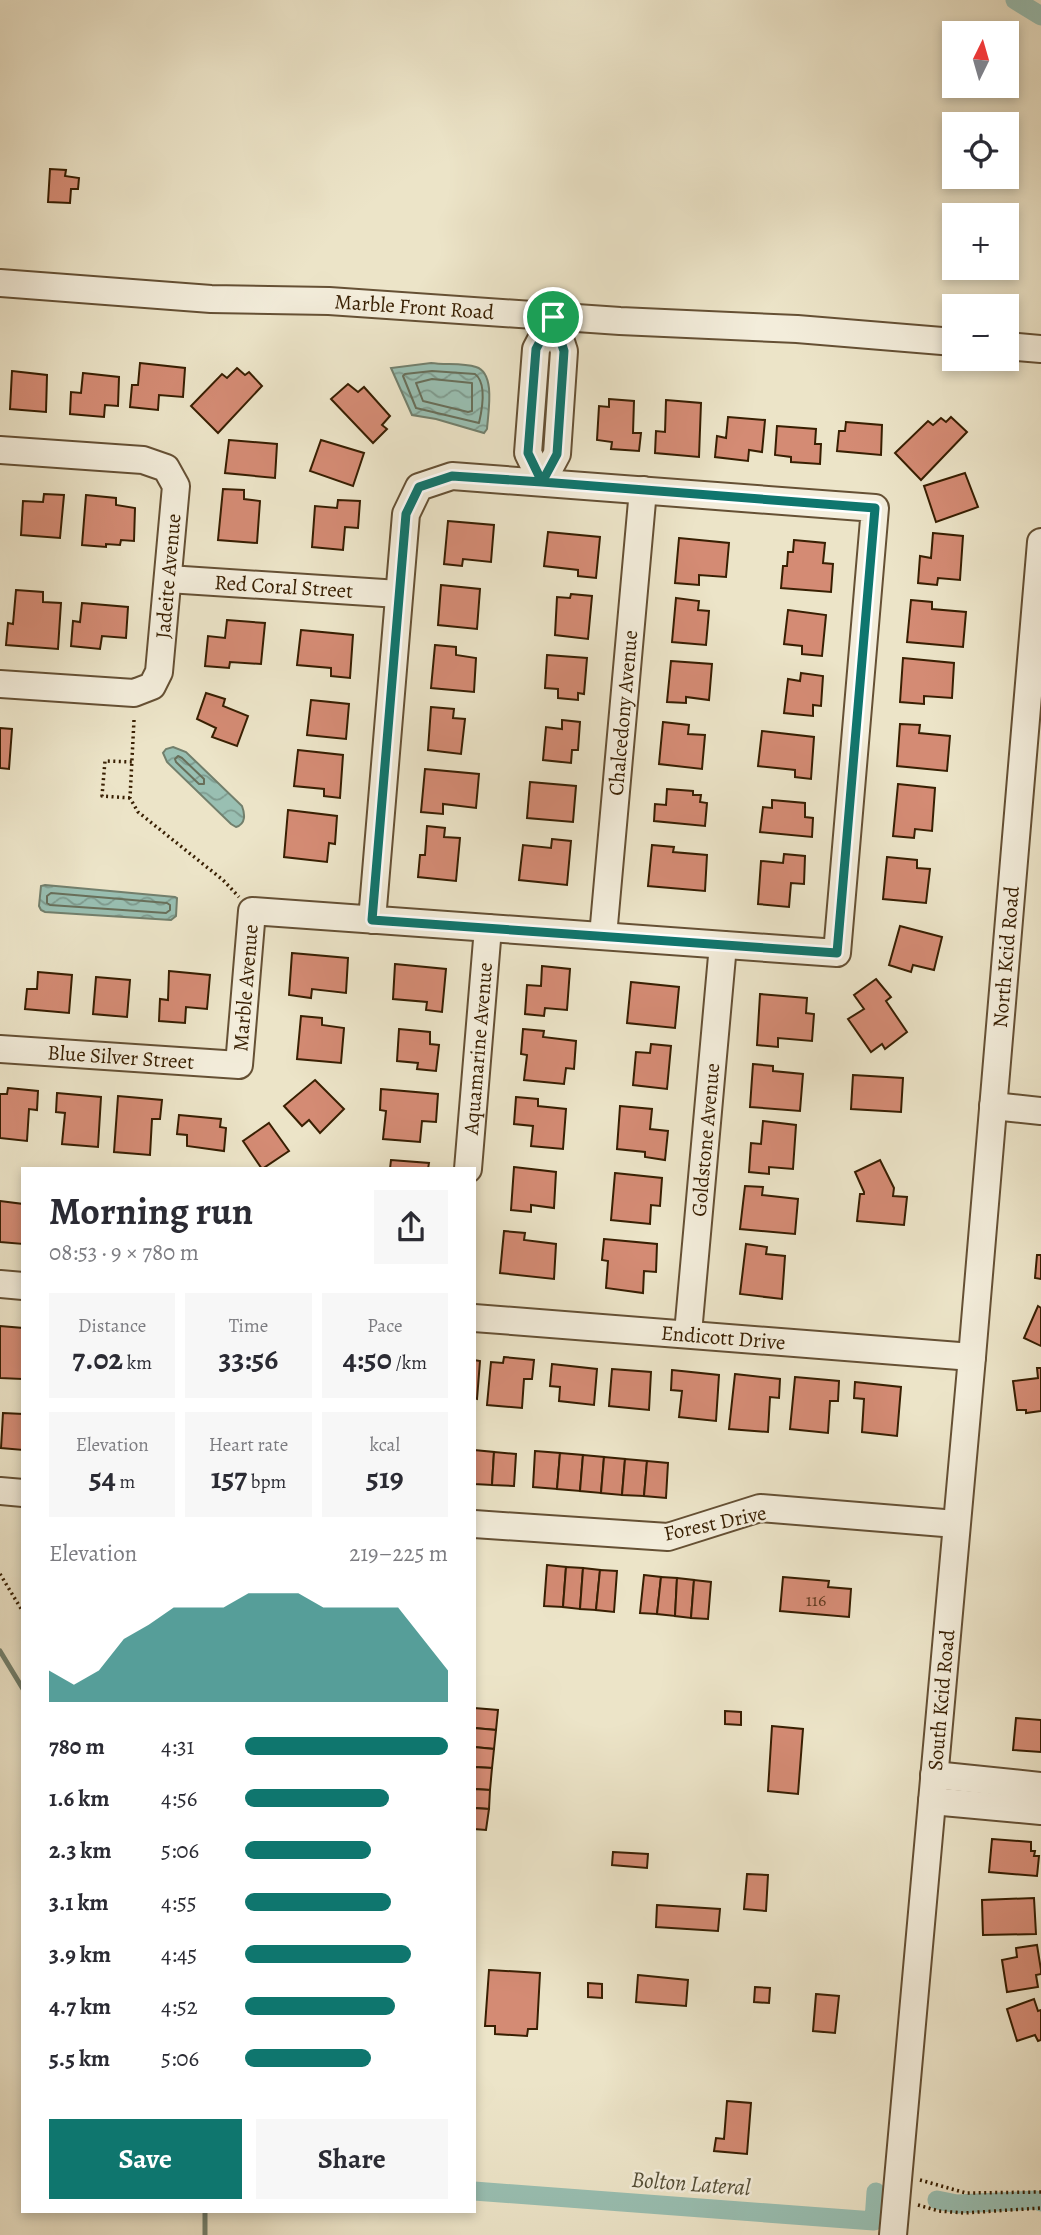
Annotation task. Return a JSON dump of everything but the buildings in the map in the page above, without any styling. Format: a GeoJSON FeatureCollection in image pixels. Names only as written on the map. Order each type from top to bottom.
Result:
{"type":"FeatureCollection","features":[{"type":"Feature","properties":{"kind":"street","name":"Marble Front Road"},"geometry":{"type":"LineString","coordinates":[[0,283],[211,299],[329,301],[553,317],[797,329],[942,341]]}},
{"type":"Feature","properties":{"kind":"street"},"geometry":{"type":"LineString","coordinates":[[542,482],[528,453],[536,349],[553,317]]}},
{"type":"Feature","properties":{"kind":"street"},"geometry":{"type":"LineString","coordinates":[[1019,347],[1041,349]]}},
{"type":"Feature","properties":{"kind":"street","name":"Jadeite Avenue"},"geometry":{"type":"LineString","coordinates":[[0,450],[143,460],[166,468],[176,486],[159,672],[152,685],[134,693],[0,684]]}},
{"type":"Feature","properties":{"kind":"street"},"geometry":{"type":"LineString","coordinates":[[252,911],[372,920],[837,953],[875,508],[452,476],[419,487],[406,514],[372,920]]}},
{"type":"Feature","properties":{"kind":"street","name":"Chalcedony Avenue"},"geometry":{"type":"LineString","coordinates":[[603,936],[643,490]]}},
{"type":"Feature","properties":{"kind":"street","name":"North Kcid Road"},"geometry":{"type":"LineString","coordinates":[[988,1165],[1041,542]]}},
{"type":"Feature","properties":{"kind":"street","name":"Red Coral Street"},"geometry":{"type":"LineString","coordinates":[[168,579],[399,594]]}},
{"type":"Feature","properties":{"kind":"street","name":"Marble Avenue"},"geometry":{"type":"LineString","coordinates":[[239,1065],[252,911]]}},
{"type":"Feature","properties":{"kind":"street","name":"Aquamarine Avenue"},"geometry":{"type":"LineString","coordinates":[[468,1167],[488,928]]}},
{"type":"Feature","properties":{"kind":"street","name":"Goldstone Avenue"},"geometry":{"type":"LineString","coordinates":[[688,1333],[723,945]]}},
{"type":"Feature","properties":{"kind":"street","name":"Blue Silver Street"},"geometry":{"type":"LineString","coordinates":[[0,1049],[239,1065]]}},
{"type":"Feature","properties":{"kind":"street"},"geometry":{"type":"LineString","coordinates":[[993,1106],[1041,1111]]}},
{"type":"Feature","properties":{"kind":"street","name":"South Kcid Road"},"geometry":{"type":"LineString","coordinates":[[893,2235],[988,1165]]}},
{"type":"Feature","properties":{"kind":"street"},"geometry":{"type":"LineString","coordinates":[[0,1284],[21,1286]]}},
{"type":"Feature","properties":{"kind":"street","name":"Endicott Drive"},"geometry":{"type":"LineString","coordinates":[[476,1318],[972,1357]]}},
{"type":"Feature","properties":{"kind":"street"},"geometry":{"type":"LineString","coordinates":[[0,1491],[21,1493]]}},
{"type":"Feature","properties":{"kind":"street","name":"Forest Drive"},"geometry":{"type":"LineString","coordinates":[[476,1524],[668,1537],[760,1508],[957,1524]]}},
{"type":"Feature","properties":{"kind":"street"},"geometry":{"type":"LineString","coordinates":[[933,1788],[1041,1786]]}},
{"type":"Feature","properties":{"kind":"street"},"geometry":{"type":"LineString","coordinates":[[933,1788],[1041,1811]]}},
{"type":"Feature","properties":{"kind":"path"},"geometry":{"type":"LineString","coordinates":[[134,720],[134,762],[130,799],[138,813],[223,880],[252,911]]}},
{"type":"Feature","properties":{"kind":"path"},"geometry":{"type":"LineString","coordinates":[[130,799],[102,796],[105,761],[134,762]]}},
{"type":"Feature","properties":{"kind":"path"},"geometry":{"type":"LineString","coordinates":[[0,1574],[21,1609]]}},
{"type":"Feature","properties":{"kind":"path"},"geometry":{"type":"LineString","coordinates":[[920,2180],[966,2193],[1041,2192]]}},
{"type":"Feature","properties":{"kind":"path"},"geometry":{"type":"LineString","coordinates":[[918,2205],[939,2211],[964,2213],[1041,2208]]}},
{"type":"Feature","properties":{"kind":"water"},"geometry":{"type":"Polygon","coordinates":[[[431,363],[471,366],[482,371],[489,385],[487,429],[484,433],[412,415],[391,368],[431,363]]]}},
{"type":"Feature","properties":{"kind":"water"},"geometry":{"type":"Polygon","coordinates":[[[173,747],[186,752],[242,806],[242,824],[236,827],[231,824],[167,762],[163,753],[173,747]]]}},
{"type":"Feature","properties":{"kind":"water"},"geometry":{"type":"Polygon","coordinates":[[[41,886],[175,897],[176,916],[171,920],[45,912],[39,906],[41,886]]]}},
{"type":"Feature","properties":{"kind":"waterway"},"geometry":{"type":"LineString","coordinates":[[1015,0],[1041,16]]}},
{"type":"Feature","properties":{"kind":"waterway"},"geometry":{"type":"LineString","coordinates":[[0,1651],[21,1686]]}},
{"type":"Feature","properties":{"kind":"waterway","name":"Bolton Lateral"},"geometry":{"type":"LineString","coordinates":[[476,2191],[874,2221],[876,2192]]}},
{"type":"Feature","properties":{"kind":"waterway","name":"Bolton Lateral"},"geometry":{"type":"LineString","coordinates":[[937,2200],[957,2204],[1036,2200],[1041,2202]]}},
{"type":"Feature","properties":{"kind":"waterway"},"geometry":{"type":"LineString","coordinates":[[205,2213],[205,2235]]}},
{"type":"Feature","properties":{"kind":"route"},"geometry":{"type":"LineString","coordinates":[[553,317],[536,349],[528,453],[542,482],[875,508],[837,953],[372,920],[406,514],[419,487],[452,476],[542,482],[557,454],[564,351],[553,317]]}}]}
